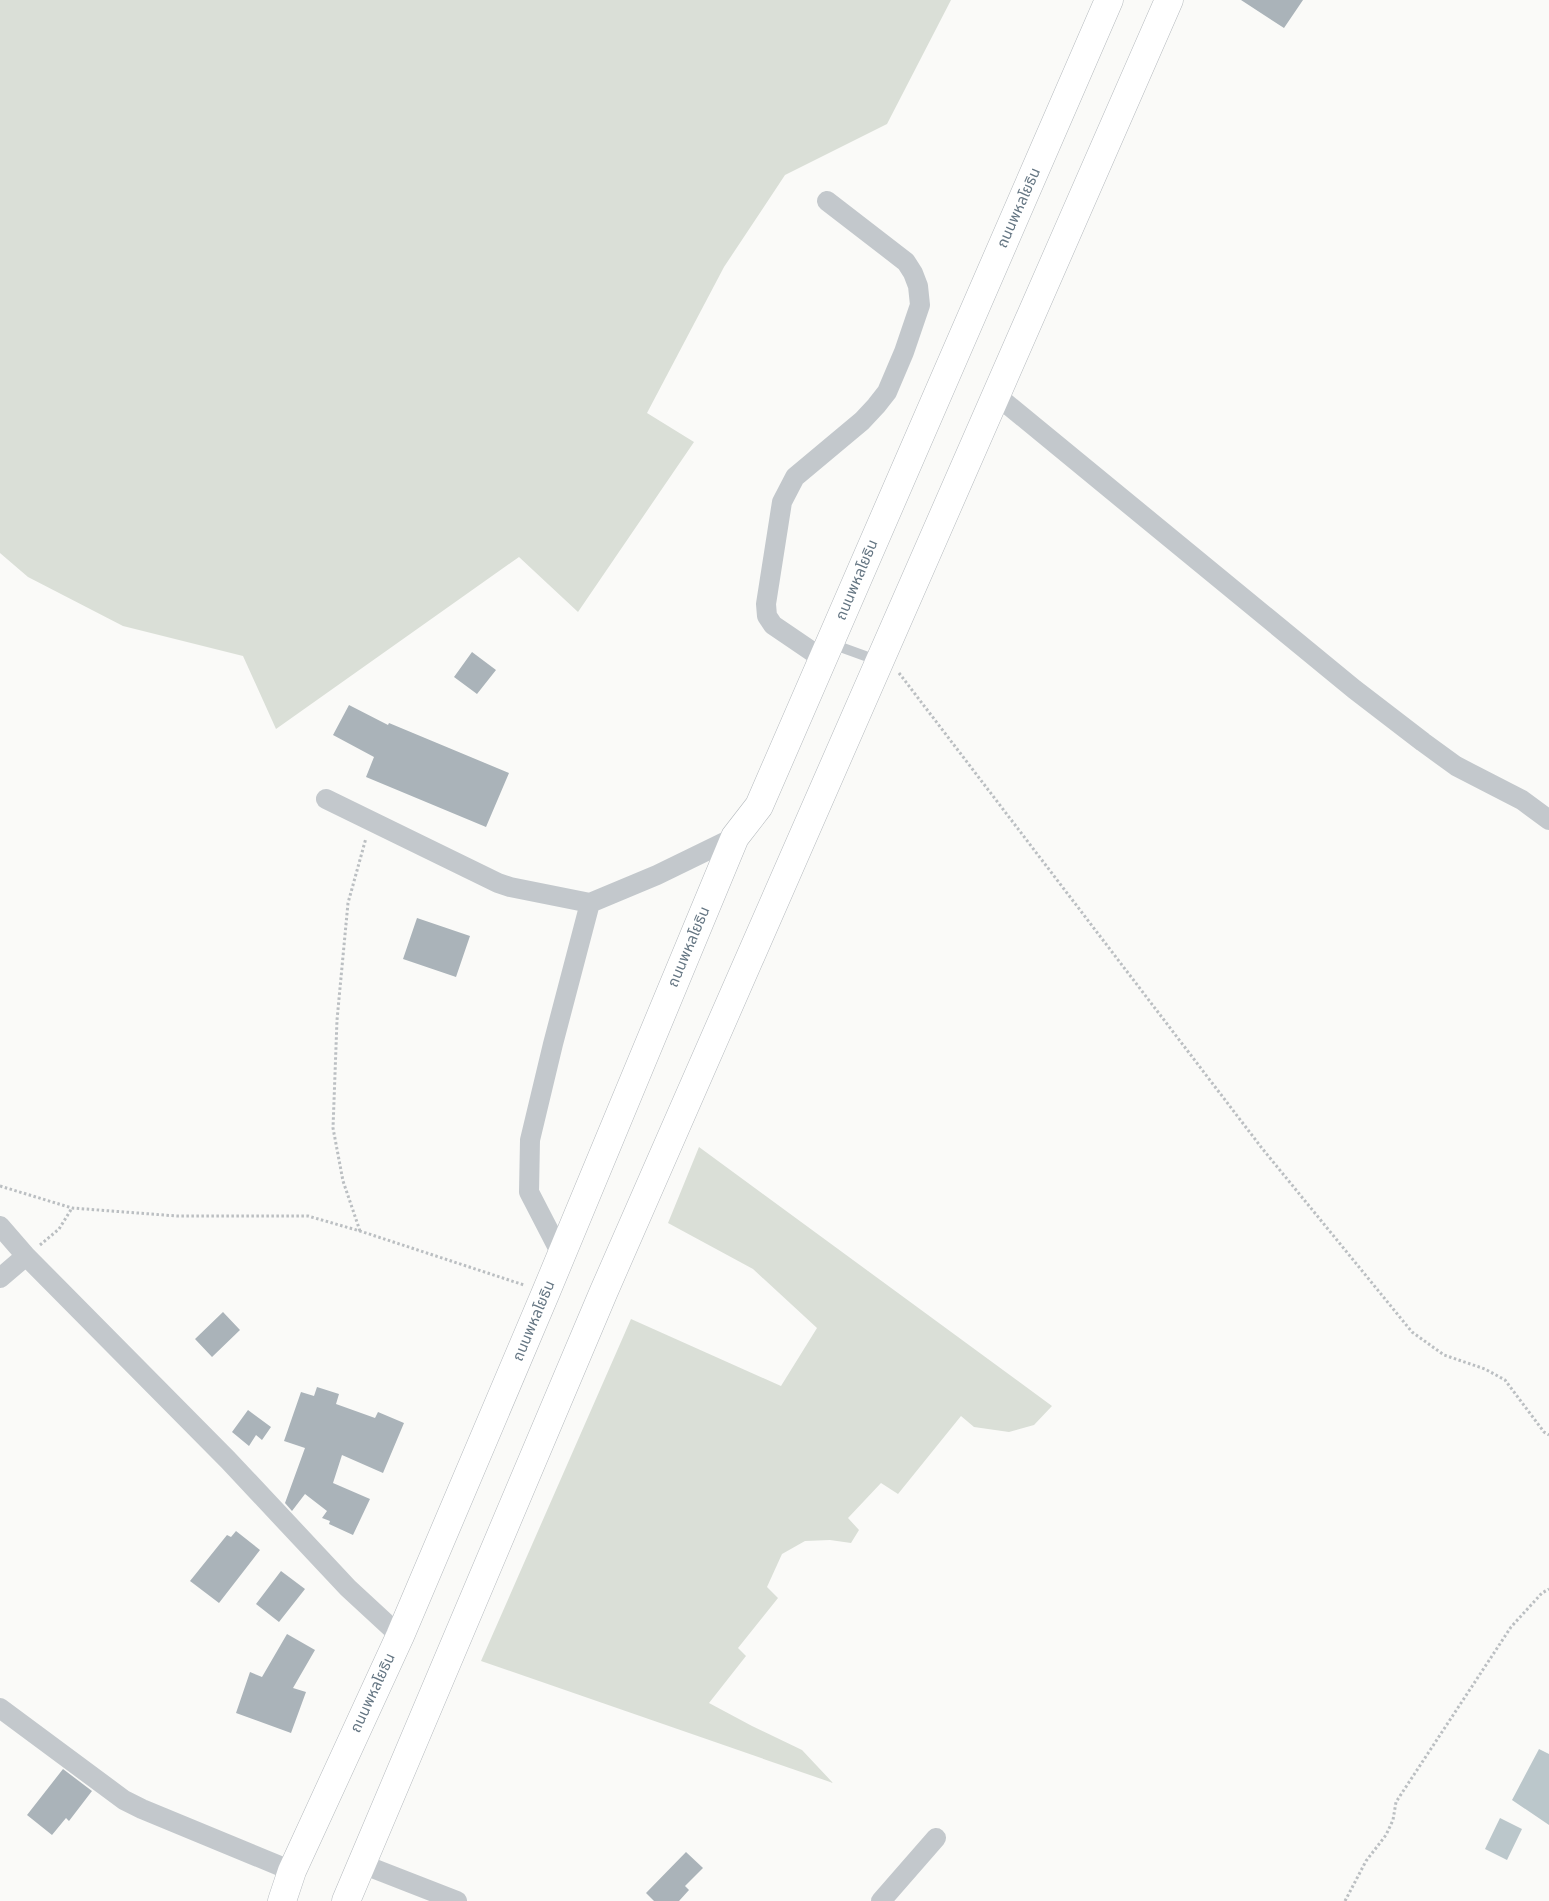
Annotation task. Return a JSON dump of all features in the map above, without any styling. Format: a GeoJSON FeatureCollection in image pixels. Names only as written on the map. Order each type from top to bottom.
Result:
{"type":"FeatureCollection","features":[{"type":"Feature","properties":{"kind":"highway","name":"ถนนพหลโยธิน"},"geometry":{"type":"LineString","coordinates":[[282,1901],[292,1871],[400,1636],[546,1292],[735,837],[759,806],[1109,0]]}},
{"type":"Feature","properties":{"kind":"highway"},"geometry":{"type":"LineString","coordinates":[[346,1901],[604,1291],[1169,0]]}},
{"type":"Feature","properties":{"kind":"street"},"geometry":{"type":"LineString","coordinates":[[826,651],[773,625],[767,616],[766,604],[782,502],[795,477],[862,421],[887,392],[904,352],[920,305],[918,286],[914,273],[906,262],[828,201]]}},
{"type":"Feature","properties":{"kind":"street"},"geometry":{"type":"LineString","coordinates":[[996,395],[1408,730],[1456,766],[1522,800],[1549,820]]}},
{"type":"Feature","properties":{"kind":"street"},"geometry":{"type":"LineString","coordinates":[[326,798],[498,883],[590,902],[657,875],[735,837]]}},
{"type":"Feature","properties":{"kind":"street"},"geometry":{"type":"LineString","coordinates":[[561,1254],[529,1192],[530,1140],[590,902]]}},
{"type":"Feature","properties":{"kind":"street"},"geometry":{"type":"LineString","coordinates":[[0,1226],[26,1256],[228,1460],[348,1588],[400,1636]]}},
{"type":"Feature","properties":{"kind":"street"},"geometry":{"type":"LineString","coordinates":[[0,1278],[26,1256]]}},
{"type":"Feature","properties":{"kind":"street"},"geometry":{"type":"LineString","coordinates":[[0,1708],[124,1800],[292,1871]]}},
{"type":"Feature","properties":{"kind":"street"},"geometry":{"type":"LineString","coordinates":[[881,1901],[936,1838]]}},
{"type":"Feature","properties":{"kind":"street"},"geometry":{"type":"LineString","coordinates":[[362,1864],[456,1901]]}},
{"type":"Feature","properties":{"kind":"lane"},"geometry":{"type":"LineString","coordinates":[[826,651],[882,657]]}},
{"type":"Feature","properties":{"kind":"path"},"geometry":{"type":"LineString","coordinates":[[882,657],[1261,1148],[1412,1332],[1444,1355],[1485,1370],[1505,1380],[1544,1432],[1549,1435]]}},
{"type":"Feature","properties":{"kind":"path"},"geometry":{"type":"LineString","coordinates":[[360,1231],[343,1181],[333,1128],[336,1020],[348,903],[371,821]]}},
{"type":"Feature","properties":{"kind":"path"},"geometry":{"type":"LineString","coordinates":[[0,1186],[72,1208],[177,1216],[308,1216],[360,1231],[546,1292]]}},
{"type":"Feature","properties":{"kind":"path"},"geometry":{"type":"LineString","coordinates":[[26,1256],[59,1229],[72,1208]]}},
{"type":"Feature","properties":{"kind":"path"},"geometry":{"type":"LineString","coordinates":[[1345,1901],[1366,1861],[1386,1835],[1393,1820],[1396,1802],[1511,1627],[1542,1593],[1549,1589]]}},
{"type":"Feature","properties":{"kind":"shaded area"},"geometry":{"type":"Polygon","coordinates":[[[0,0],[951,0],[887,124],[785,175],[724,267],[647,413],[694,442],[578,612],[519,557],[276,729],[243,656],[123,626],[28,577],[0,553],[0,0]]]}},
{"type":"Feature","properties":{"kind":"shaded area"},"geometry":{"type":"Polygon","coordinates":[[[699,1147],[1052,1406],[1034,1425],[1009,1432],[974,1427],[961,1416],[898,1494],[881,1483],[848,1518],[859,1530],[851,1543],[830,1540],[805,1541],[782,1554],[767,1587],[778,1598],[738,1648],[746,1656],[709,1703],[802,1750],[833,1783],[481,1661],[631,1319],[781,1386],[817,1328],[753,1269],[668,1223],[699,1147]]]}},
{"type":"Feature","properties":{"kind":"shaded area"},"geometry":{"type":"Polygon","coordinates":[[[1539,1749],[1549,1754],[1549,1825],[1512,1800],[1539,1749]]]}},
{"type":"Feature","properties":{"kind":"shaded area"},"geometry":{"type":"Polygon","coordinates":[[[1500,1818],[1522,1829],[1507,1860],[1485,1849],[1500,1818]]]}},
{"type":"Feature","properties":{"kind":"building"},"geometry":{"type":"Polygon","coordinates":[[[1241,0],[1303,0],[1284,28],[1241,0]]]}},
{"type":"Feature","properties":{"kind":"building"},"geometry":{"type":"Polygon","coordinates":[[[472,652],[496,670],[477,694],[454,677],[472,652]]]}},
{"type":"Feature","properties":{"kind":"building"},"geometry":{"type":"Polygon","coordinates":[[[349,705],[388,725],[389,723],[509,773],[486,827],[366,777],[374,757],[333,735],[349,705]]]}},
{"type":"Feature","properties":{"kind":"building"},"geometry":{"type":"Polygon","coordinates":[[[417,918],[470,936],[456,977],[403,959],[417,918]]]}},
{"type":"Feature","properties":{"kind":"building"},"geometry":{"type":"Polygon","coordinates":[[[223,1312],[240,1330],[212,1357],[195,1339],[223,1312]]]}},
{"type":"Feature","properties":{"kind":"building"},"geometry":{"type":"Polygon","coordinates":[[[317,1387],[339,1394],[336,1404],[375,1418],[378,1412],[404,1423],[383,1473],[342,1455],[333,1483],[370,1499],[353,1535],[329,1524],[330,1521],[322,1518],[327,1511],[305,1494],[292,1511],[285,1503],[305,1448],[284,1441],[301,1392],[314,1396],[317,1387]]]}},
{"type":"Feature","properties":{"kind":"building"},"geometry":{"type":"Polygon","coordinates":[[[248,1410],[271,1427],[262,1440],[256,1435],[249,1446],[232,1432],[248,1410]]]}},
{"type":"Feature","properties":{"kind":"building"},"geometry":{"type":"Polygon","coordinates":[[[236,1531],[260,1550],[219,1603],[190,1581],[227,1535],[231,1537],[236,1531]]]}},
{"type":"Feature","properties":{"kind":"building"},"geometry":{"type":"Polygon","coordinates":[[[281,1571],[305,1589],[279,1622],[256,1604],[281,1571]]]}},
{"type":"Feature","properties":{"kind":"building"},"geometry":{"type":"Polygon","coordinates":[[[287,1634],[315,1650],[293,1688],[306,1692],[291,1733],[236,1713],[250,1672],[262,1677],[287,1634]]]}},
{"type":"Feature","properties":{"kind":"building"},"geometry":{"type":"Polygon","coordinates":[[[63,1769],[92,1791],[69,1821],[66,1818],[52,1835],[27,1815],[63,1769]]]}},
{"type":"Feature","properties":{"kind":"building"},"geometry":{"type":"Polygon","coordinates":[[[686,1852],[703,1868],[685,1886],[689,1890],[679,1901],[654,1901],[646,1893],[686,1852]]]}}]}
